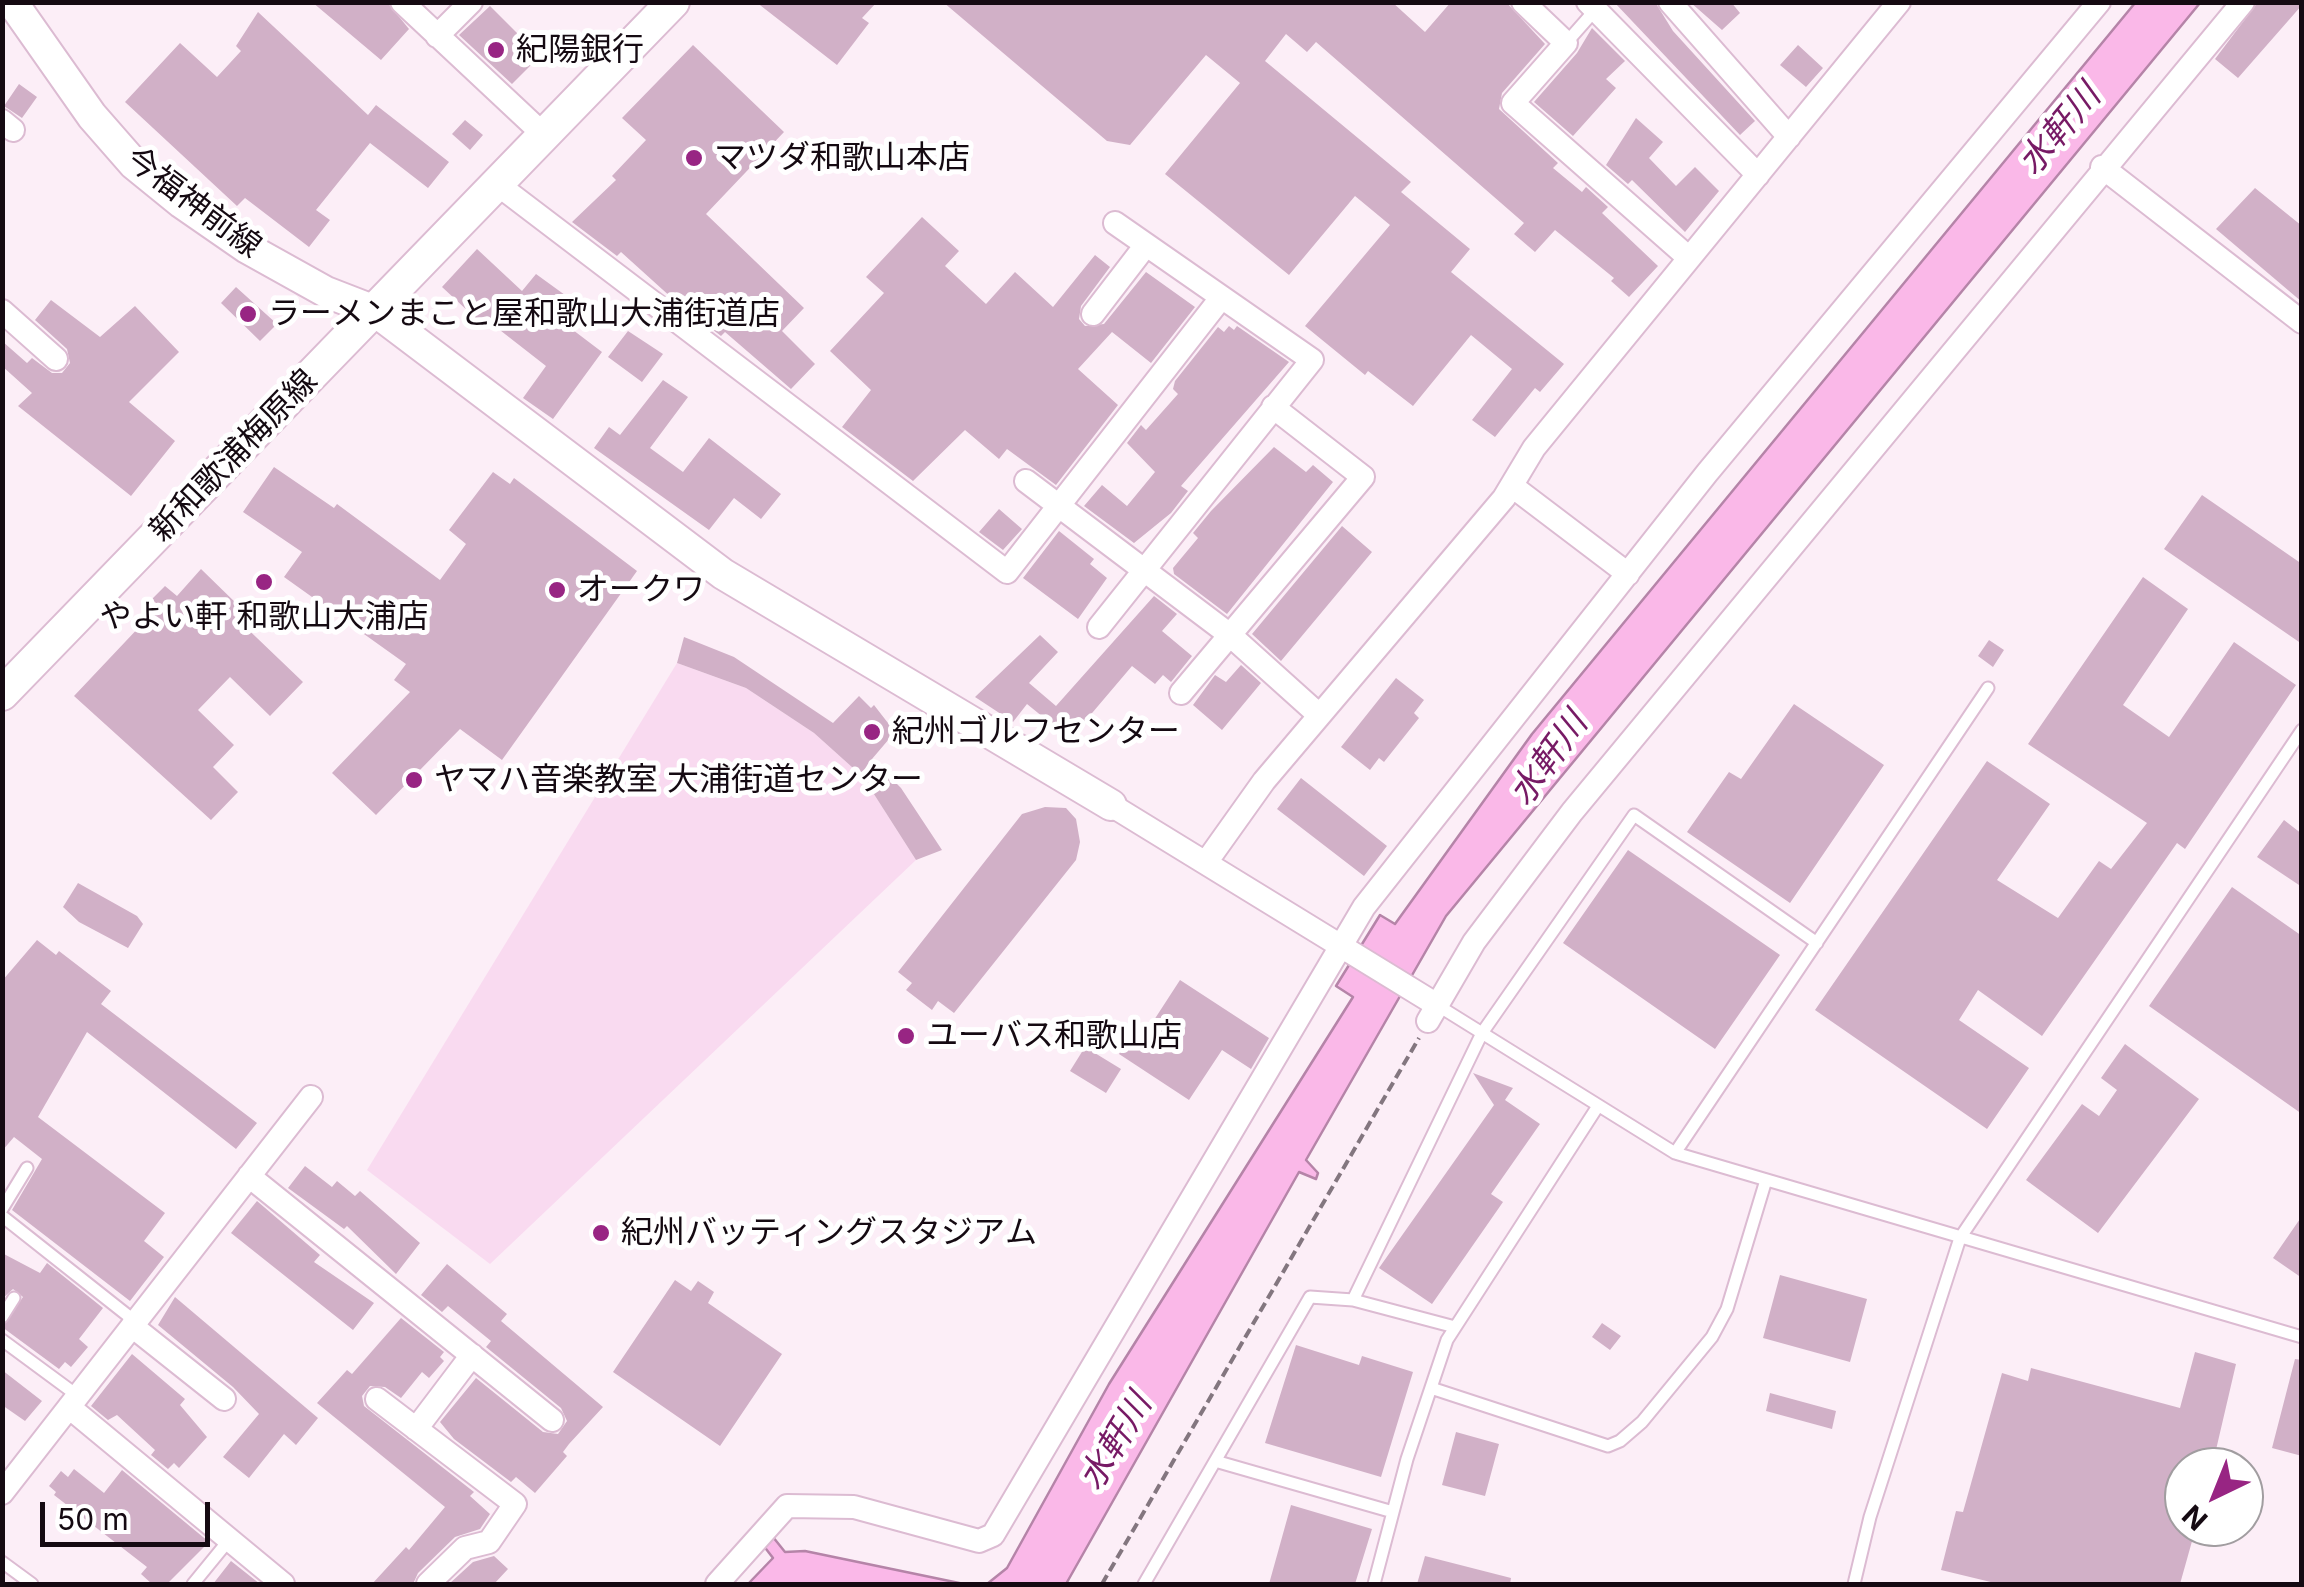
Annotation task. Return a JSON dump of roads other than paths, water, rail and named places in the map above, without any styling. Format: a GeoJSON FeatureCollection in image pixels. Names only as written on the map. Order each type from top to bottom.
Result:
{"type":"FeatureCollection","features":[{"type":"Feature","properties":{"kind":"main road","name":"新和歌浦梅原線"},"geometry":{"type":"LineString","coordinates":[[2,694],[673,2]]}},
{"type":"Feature","properties":{"kind":"street","name":"今福神前線"},"geometry":{"type":"LineString","coordinates":[[12,2],[92,116],[134,164],[247,248],[326,292],[375,311],[723,574],[1111,805]]}},
{"type":"Feature","properties":{"kind":"street"},"geometry":{"type":"LineString","coordinates":[[402,2],[544,135]]}},
{"type":"Feature","properties":{"kind":"street"},"geometry":{"type":"LineString","coordinates":[[437,36],[470,2]]}},
{"type":"Feature","properties":{"kind":"street"},"geometry":{"type":"LineString","coordinates":[[1524,2],[1566,43],[1514,103],[1690,258]]}},
{"type":"Feature","properties":{"kind":"street"},"geometry":{"type":"LineString","coordinates":[[1670,2],[1789,137]]}},
{"type":"Feature","properties":{"kind":"street"},"geometry":{"type":"LineString","coordinates":[[1207,861],[1264,781],[1512,486],[1534,448],[1899,2]]}},
{"type":"Feature","properties":{"kind":"street"},"geometry":{"type":"LineString","coordinates":[[717,1584],[787,1506],[854,1507],[980,1541],[993,1535],[1348,949],[1364,907],[1628,574],[2099,2]]}},
{"type":"Feature","properties":{"kind":"street"},"geometry":{"type":"LineString","coordinates":[[1111,805],[1348,949],[1432,1013],[1474,942],[1572,812],[2242,2]]}},
{"type":"Feature","properties":{"kind":"street"},"geometry":{"type":"LineString","coordinates":[[1595,5],[1758,175]]}},
{"type":"Feature","properties":{"kind":"street"},"geometry":{"type":"LineString","coordinates":[[2102,168],[2302,322]]}},
{"type":"Feature","properties":{"kind":"street"},"geometry":{"type":"LineString","coordinates":[[496,184],[1007,572],[1221,298]]}},
{"type":"Feature","properties":{"kind":"street"},"geometry":{"type":"LineString","coordinates":[[1099,627],[1312,360],[1114,223]]}},
{"type":"Feature","properties":{"kind":"street"},"geometry":{"type":"LineString","coordinates":[[1093,314],[1146,245]]}},
{"type":"Feature","properties":{"kind":"street"},"geometry":{"type":"LineString","coordinates":[[2,311],[56,359]]}},
{"type":"Feature","properties":{"kind":"street"},"geometry":{"type":"LineString","coordinates":[[1181,693],[1363,478],[1273,407]]}},
{"type":"Feature","properties":{"kind":"street"},"geometry":{"type":"LineString","coordinates":[[1026,481],[1230,634],[1319,716]]}},
{"type":"Feature","properties":{"kind":"street"},"geometry":{"type":"LineString","coordinates":[[1512,486],[1628,574]]}},
{"type":"Feature","properties":{"kind":"street"},"geometry":{"type":"LineString","coordinates":[[2,1493],[311,1097]]}},
{"type":"Feature","properties":{"kind":"street"},"geometry":{"type":"LineString","coordinates":[[249,1176],[552,1420]]}},
{"type":"Feature","properties":{"kind":"street"},"geometry":{"type":"LineString","coordinates":[[134,1324],[224,1398]]}},
{"type":"Feature","properties":{"kind":"street"},"geometry":{"type":"LineString","coordinates":[[416,1429],[472,1355]]}},
{"type":"Feature","properties":{"kind":"street"},"geometry":{"type":"LineString","coordinates":[[378,1399],[515,1504],[488,1542],[465,1548],[428,1584]]}},
{"type":"Feature","properties":{"kind":"street"},"geometry":{"type":"LineString","coordinates":[[74,1402],[283,1584]]}},
{"type":"Feature","properties":{"kind":"lane"},"geometry":{"type":"LineString","coordinates":[[1566,43],[1595,5]]}},
{"type":"Feature","properties":{"kind":"lane"},"geometry":{"type":"LineString","coordinates":[[1675,1154],[1988,688]]}},
{"type":"Feature","properties":{"kind":"lane"},"geometry":{"type":"LineString","coordinates":[[1854,1584],[1870,1517],[1960,1238],[2302,730]]}},
{"type":"Feature","properties":{"kind":"lane"},"geometry":{"type":"LineString","coordinates":[[1353,1300],[1482,1033],[1634,815],[1817,942]]}},
{"type":"Feature","properties":{"kind":"lane"},"geometry":{"type":"LineString","coordinates":[[1432,1013],[1482,1033],[1675,1154],[2302,1337]]}},
{"type":"Feature","properties":{"kind":"lane"},"geometry":{"type":"LineString","coordinates":[[1374,1584],[1431,1388],[1455,1327],[1598,1106]]}},
{"type":"Feature","properties":{"kind":"lane"},"geometry":{"type":"LineString","coordinates":[[26,1168],[2,1213],[134,1324]]}},
{"type":"Feature","properties":{"kind":"lane"},"geometry":{"type":"LineString","coordinates":[[1431,1388],[1608,1446],[1620,1441],[1642,1422],[1719,1323],[1737,1282],[1766,1180]]}},
{"type":"Feature","properties":{"kind":"lane"},"geometry":{"type":"LineString","coordinates":[[1144,1584],[1310,1297],[1353,1300],[1455,1327]]}},
{"type":"Feature","properties":{"kind":"lane"},"geometry":{"type":"LineString","coordinates":[[2,1316],[14,1298]]}},
{"type":"Feature","properties":{"kind":"lane"},"geometry":{"type":"LineString","coordinates":[[2,1340],[74,1402]]}},
{"type":"Feature","properties":{"kind":"lane"},"geometry":{"type":"LineString","coordinates":[[1215,1461],[1393,1512]]}},
{"type":"Feature","properties":{"kind":"lane"},"geometry":{"type":"LineString","coordinates":[[194,1584],[229,1540]]}},
{"type":"Feature","properties":{"kind":"lane"},"geometry":{"type":"LineString","coordinates":[[2,1562],[32,1584]]}},
{"type":"Feature","properties":{"kind":"water","name":"水軒川"},"geometry":{"type":"Polygon","coordinates":[[[2135,3],[2200,3],[1446,916],[1306,1160],[1318,1173],[1316,1179],[1299,1172],[1066,1584],[987,1584],[1007,1568],[1109,1384],[1353,997],[1336,986],[1380,915],[1395,924],[1532,734],[2135,3]]]}},
{"type":"Feature","properties":{"kind":"water"},"geometry":{"type":"Polygon","coordinates":[[[773,1537],[785,1552],[805,1551],[964,1584],[748,1584],[773,1558],[763,1545],[773,1537]]]}},
{"type":"Feature","properties":{"kind":"place","name":"紀陽銀行"},"geometry":{"type":"Point","coordinates":[496,50]}},
{"type":"Feature","properties":{"kind":"place","name":"マツダ和歌山本店"},"geometry":{"type":"Point","coordinates":[694,158]}},
{"type":"Feature","properties":{"kind":"place","name":"ラーメンまこと屋和歌山大浦街道店"},"geometry":{"type":"Point","coordinates":[248,314]}},
{"type":"Feature","properties":{"kind":"place","name":"やよい軒 和歌山大浦店"},"geometry":{"type":"Point","coordinates":[264,582]}},
{"type":"Feature","properties":{"kind":"place","name":"オークワ"},"geometry":{"type":"Point","coordinates":[557,590]}},
{"type":"Feature","properties":{"kind":"place","name":"紀州ゴルフセンター"},"geometry":{"type":"Point","coordinates":[872,732]}},
{"type":"Feature","properties":{"kind":"place","name":"ヤマハ音楽教室 大浦街道センター"},"geometry":{"type":"Point","coordinates":[414,780]}},
{"type":"Feature","properties":{"kind":"place","name":"ユーバス和歌山店"},"geometry":{"type":"Point","coordinates":[906,1036]}},
{"type":"Feature","properties":{"kind":"place","name":"紀州バッティングスタジアム"},"geometry":{"type":"Point","coordinates":[601,1233]}}]}
